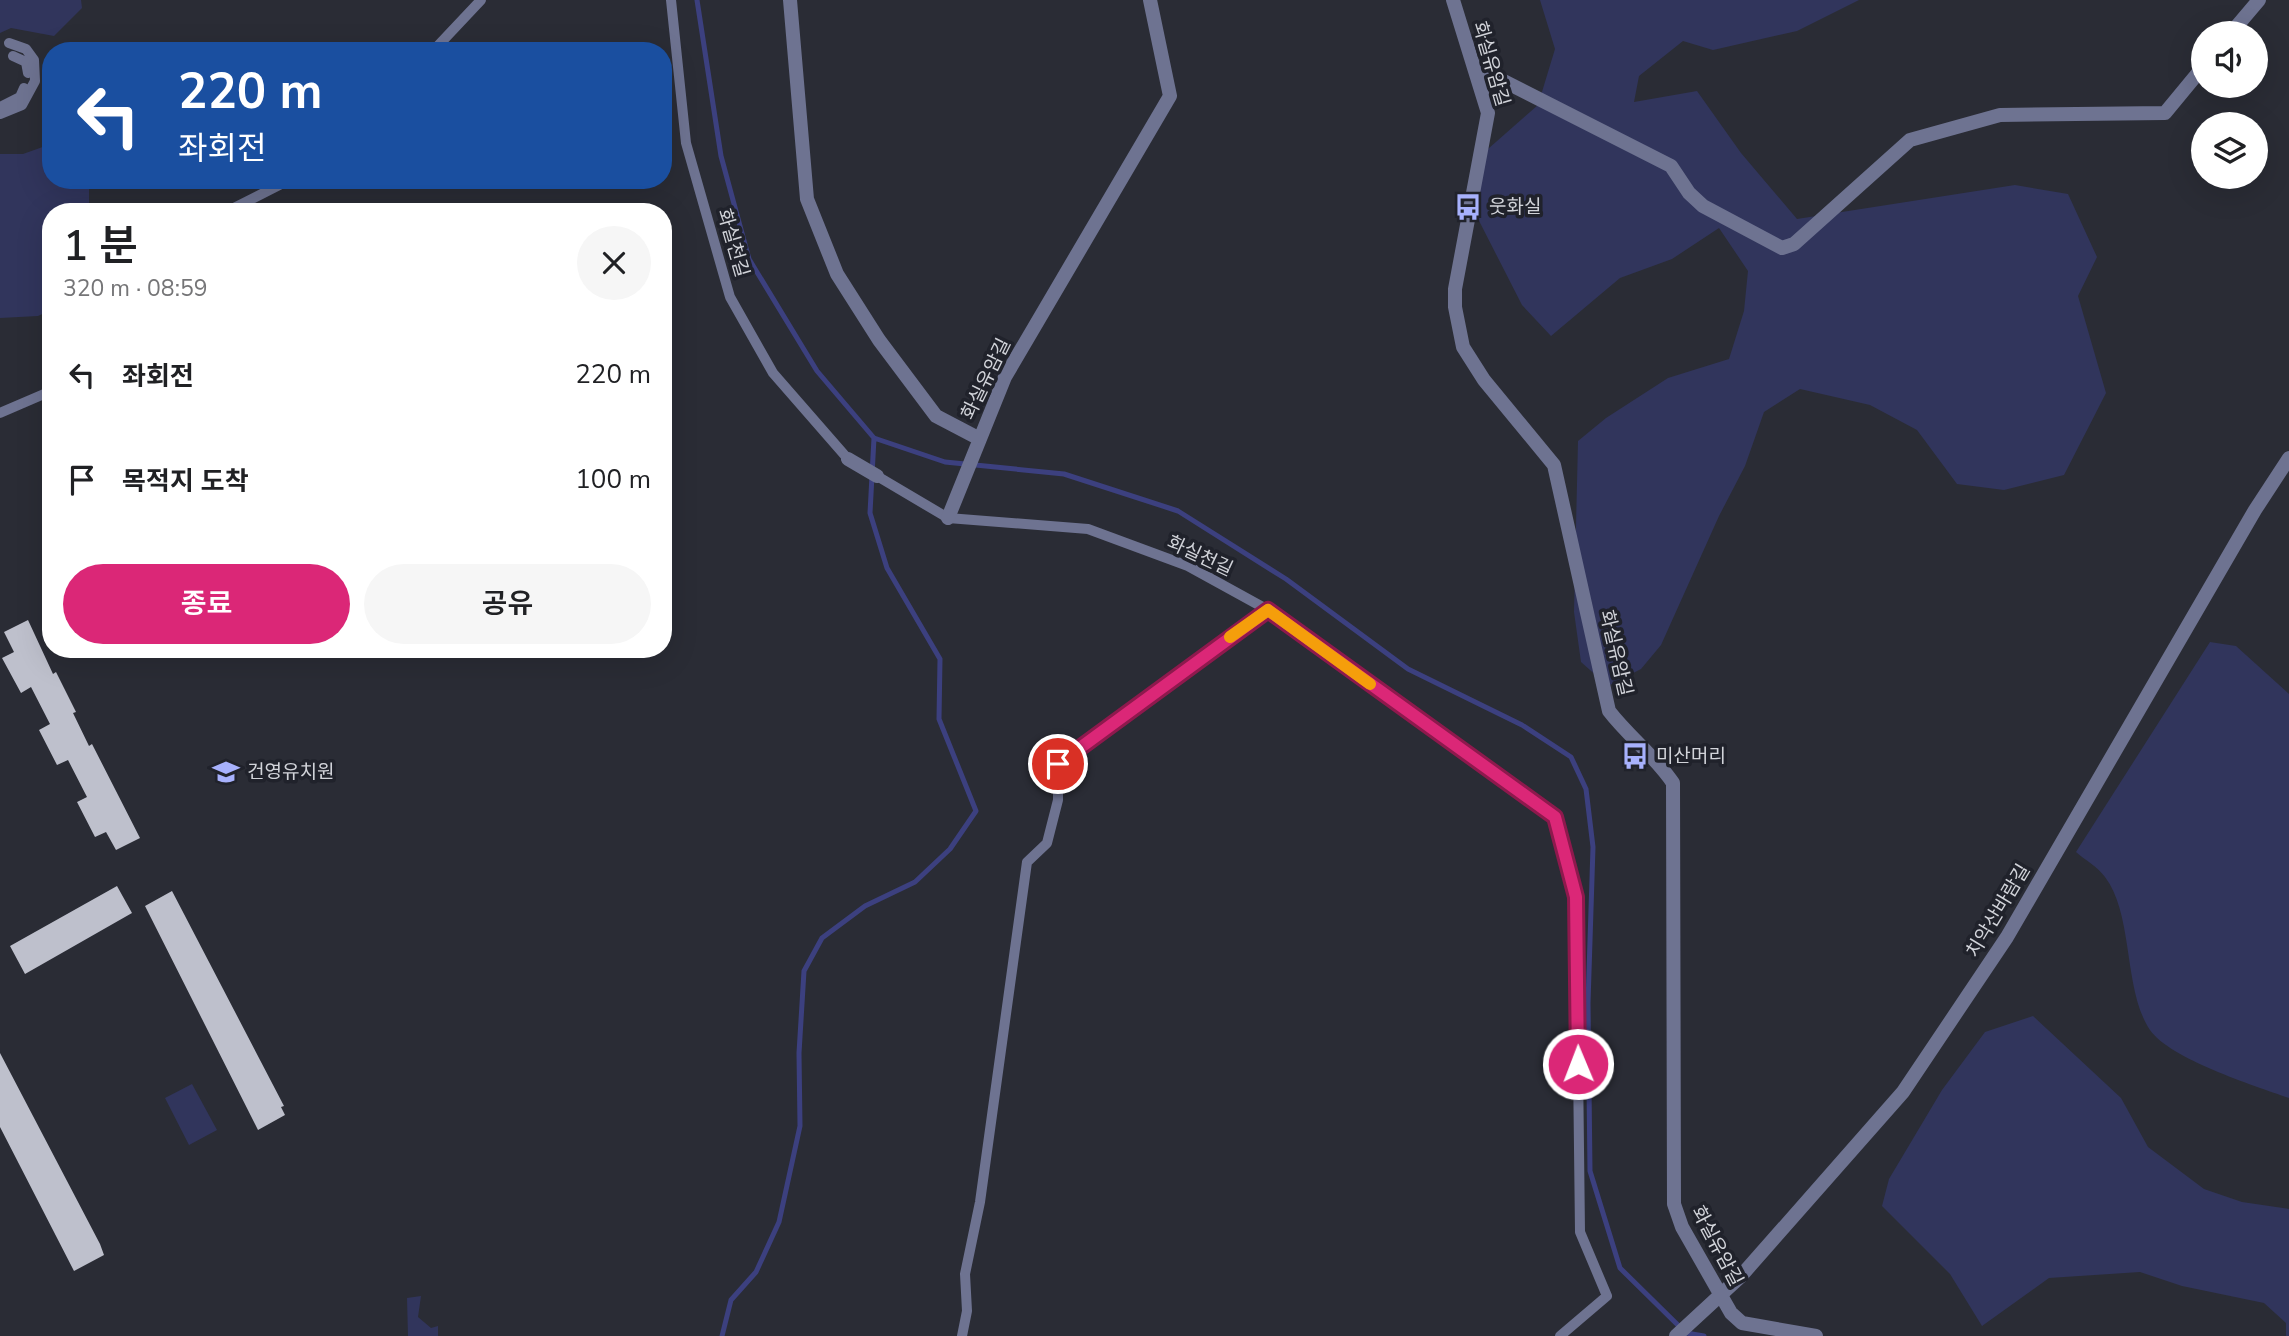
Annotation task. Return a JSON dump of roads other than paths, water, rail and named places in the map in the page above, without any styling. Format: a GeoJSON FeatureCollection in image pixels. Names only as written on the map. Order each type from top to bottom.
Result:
{"type":"FeatureCollection","features":[{"type":"Feature","properties":{"kind":"street"},"geometry":{"type":"LineString","coordinates":[[790,0],[807,200],[837,274],[879,340],[936,416],[978,438]]}},
{"type":"Feature","properties":{"kind":"street","name":"화실유암길"},"geometry":{"type":"LineString","coordinates":[[948,518],[978,438],[1005,377],[1170,96],[1150,0]]}},
{"type":"Feature","properties":{"kind":"street","name":"화실유암길"},"geometry":{"type":"LineString","coordinates":[[1452,0],[1488,113],[1455,289],[1455,307],[1463,347],[1484,380],[1554,465],[1609,710],[1624,729],[1657,759],[1673,783],[1674,1204],[1682,1227],[1731,1313],[1742,1323],[1816,1336]]}},
{"type":"Feature","properties":{"kind":"street"},"geometry":{"type":"LineString","coordinates":[[2241,21],[2259,0]]}},
{"type":"Feature","properties":{"kind":"street"},"geometry":{"type":"LineString","coordinates":[[1474,66],[1671,166],[1689,193],[1703,206],[1782,248],[1794,244],[1910,140],[2000,115],[2165,113],[2191,82]]}},
{"type":"Feature","properties":{"kind":"street","name":"치악산바람길"},"geometry":{"type":"LineString","coordinates":[[1676,1336],[1741,1276],[1911,1081],[2007,937],[2255,510],[2289,458]]}},
{"type":"Feature","properties":{"kind":"street"},"geometry":{"type":"LineString","coordinates":[[848,459],[877,476]]}},
{"type":"Feature","properties":{"kind":"lane"},"geometry":{"type":"LineString","coordinates":[[441,42],[481,0]]}},
{"type":"Feature","properties":{"kind":"lane","name":"화실천길"},"geometry":{"type":"LineString","coordinates":[[671,0],[686,143],[730,297],[773,373],[848,459]]}},
{"type":"Feature","properties":{"kind":"lane"},"geometry":{"type":"LineString","coordinates":[[0,114],[22,105],[34,80],[34,60],[26,49],[9,43]]}},
{"type":"Feature","properties":{"kind":"lane"},"geometry":{"type":"LineString","coordinates":[[0,107],[20,97],[29,77],[26,61],[13,57]]}},
{"type":"Feature","properties":{"kind":"lane"},"geometry":{"type":"LineString","coordinates":[[244,203],[271,189]]}},
{"type":"Feature","properties":{"kind":"lane"},"geometry":{"type":"LineString","coordinates":[[0,413],[42,395]]}},
{"type":"Feature","properties":{"kind":"lane","name":"화실천길"},"geometry":{"type":"LineString","coordinates":[[877,476],[948,518],[1088,529],[1188,566],[1268,610]]}},
{"type":"Feature","properties":{"kind":"lane"},"geometry":{"type":"LineString","coordinates":[[962,1336],[967,1311],[965,1274],[980,1202],[1027,862],[1047,843],[1058,800],[1058,764],[1268,610],[1555,817],[1576,897],[1580,1232],[1607,1296],[1560,1336]]}},
{"type":"Feature","properties":{"kind":"waterway"},"geometry":{"type":"LineString","coordinates":[[697,0],[721,156],[749,259],[817,371],[874,438],[945,462],[1064,474],[1178,511],[1286,579],[1408,669],[1522,725],[1571,757],[1586,789],[1593,847],[1588,1003],[1590,1171],[1620,1268],[1686,1333],[1704,1336]]}},
{"type":"Feature","properties":{"kind":"waterway"},"geometry":{"type":"LineString","coordinates":[[722,1336],[731,1300],[756,1272],[779,1222],[800,1126],[799,1053],[804,971],[822,938],[865,906],[915,882],[950,849],[976,811],[939,719],[940,659],[887,568],[870,513],[874,438]]}},
{"type":"Feature","properties":{"kind":"place","name":"웃화실"},"geometry":{"type":"Point","coordinates":[1468,207]}},
{"type":"Feature","properties":{"kind":"place","name":"미산머리"},"geometry":{"type":"Point","coordinates":[1635,756]}},
{"type":"Feature","properties":{"kind":"place","name":"건영유치원"},"geometry":{"type":"Point","coordinates":[226,772]}}]}
